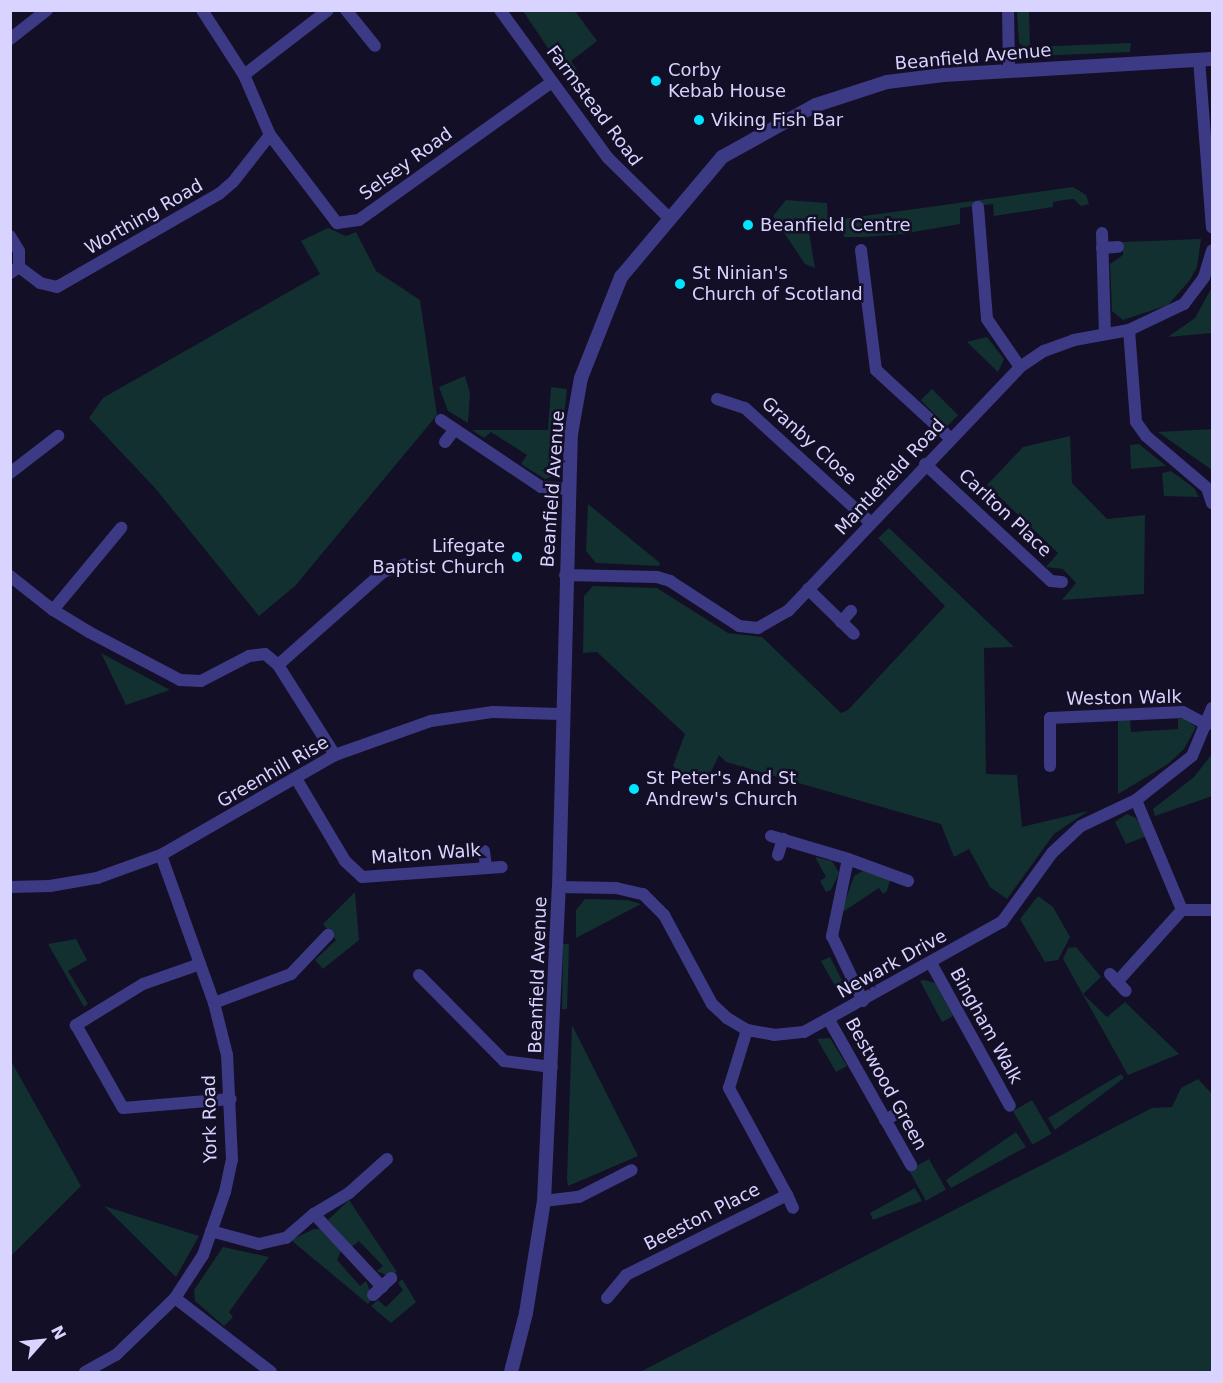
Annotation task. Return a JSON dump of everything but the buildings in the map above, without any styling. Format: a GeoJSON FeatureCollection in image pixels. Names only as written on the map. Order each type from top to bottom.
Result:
{"type":"FeatureCollection","features":[{"type":"Feature","properties":{"kind":"street"},"geometry":{"type":"LineString","coordinates":[[10,39],[47,10]]}},
{"type":"Feature","properties":{"kind":"street","name":"Selsey Road"},"geometry":{"type":"LineString","coordinates":[[202,10],[243,75],[270,135],[337,223],[359,220],[552,81]]}},
{"type":"Feature","properties":{"kind":"street"},"geometry":{"type":"LineString","coordinates":[[243,75],[328,10]]}},
{"type":"Feature","properties":{"kind":"street"},"geometry":{"type":"LineString","coordinates":[[346,10],[375,46]]}},
{"type":"Feature","properties":{"kind":"street","name":"Farmstead Road"},"geometry":{"type":"LineString","coordinates":[[500,10],[608,158],[668,217]]}},
{"type":"Feature","properties":{"kind":"street"},"geometry":{"type":"LineString","coordinates":[[1008,10],[1009,70]]}},
{"type":"Feature","properties":{"kind":"street"},"geometry":{"type":"LineString","coordinates":[[1206,59],[1212,228]]}},
{"type":"Feature","properties":{"kind":"street","name":"Beanfield Avenue"},"geometry":{"type":"LineString","coordinates":[[511,1372],[526,1313],[544,1201],[559,887],[561,714],[571,434],[581,378],[621,278],[668,217],[722,157],[816,105],[887,82],[1009,70],[1206,59]]}},
{"type":"Feature","properties":{"kind":"street","name":"Worthing Road"},"geometry":{"type":"LineString","coordinates":[[15,270],[40,283],[57,287],[219,194],[233,182],[270,135]]}},
{"type":"Feature","properties":{"kind":"street"},"geometry":{"type":"LineString","coordinates":[[978,207],[987,319],[1020,367]]}},
{"type":"Feature","properties":{"kind":"street"},"geometry":{"type":"LineString","coordinates":[[1102,233],[1105,333]]}},
{"type":"Feature","properties":{"kind":"street"},"geometry":{"type":"LineString","coordinates":[[10,236],[19,251],[15,270]]}},
{"type":"Feature","properties":{"kind":"street"},"geometry":{"type":"LineString","coordinates":[[1102,248],[1118,247]]}},
{"type":"Feature","properties":{"kind":"street"},"geometry":{"type":"LineString","coordinates":[[861,250],[876,370],[951,439]]}},
{"type":"Feature","properties":{"kind":"street","name":"Mantlefield Road"},"geometry":{"type":"LineString","coordinates":[[565,575],[657,578],[670,581],[739,626],[758,628],[788,611],[925,464],[1020,367],[1044,351],[1105,333],[1129,330],[1184,304],[1204,277],[1212,250]]}},
{"type":"Feature","properties":{"kind":"street"},"geometry":{"type":"LineString","coordinates":[[1129,330],[1136,422],[1146,436],[1210,486],[1212,503]]}},
{"type":"Feature","properties":{"kind":"street","name":"Granby Close"},"geometry":{"type":"LineString","coordinates":[[717,399],[744,408],[870,522]]}},
{"type":"Feature","properties":{"kind":"street"},"geometry":{"type":"LineString","coordinates":[[441,420],[541,487],[569,489]]}},
{"type":"Feature","properties":{"kind":"street"},"geometry":{"type":"LineString","coordinates":[[445,442],[455,429]]}},
{"type":"Feature","properties":{"kind":"street"},"geometry":{"type":"LineString","coordinates":[[10,474],[58,436]]}},
{"type":"Feature","properties":{"kind":"street","name":"Carlton Place"},"geometry":{"type":"LineString","coordinates":[[925,464],[1051,581],[1062,582]]}},
{"type":"Feature","properties":{"kind":"street"},"geometry":{"type":"LineString","coordinates":[[53,610],[121,528]]}},
{"type":"Feature","properties":{"kind":"street"},"geometry":{"type":"LineString","coordinates":[[278,665],[383,573],[406,564]]}},
{"type":"Feature","properties":{"kind":"street"},"geometry":{"type":"LineString","coordinates":[[10,576],[53,610],[180,680],[201,681],[257,654],[266,654],[278,665],[335,754]]}},
{"type":"Feature","properties":{"kind":"street"},"geometry":{"type":"LineString","coordinates":[[808,589],[854,634]]}},
{"type":"Feature","properties":{"kind":"street"},"geometry":{"type":"LineString","coordinates":[[841,622],[851,611]]}},
{"type":"Feature","properties":{"kind":"street","name":"Newark Drive"},"geometry":{"type":"LineString","coordinates":[[559,887],[616,888],[652,900],[664,915],[712,1004],[747,1030],[774,1035],[804,1032],[1002,922],[1052,853],[1081,826],[1136,800],[1192,756],[1208,725],[1212,708]]}},
{"type":"Feature","properties":{"kind":"street","name":"Greenhill Rise"},"geometry":{"type":"LineString","coordinates":[[10,886],[50,886],[97,878],[161,855],[297,780],[335,754],[432,721],[493,712],[561,714]]}},
{"type":"Feature","properties":{"kind":"street","name":"Weston Walk"},"geometry":{"type":"LineString","coordinates":[[1050,766],[1050,718],[1184,712],[1208,725]]}},
{"type":"Feature","properties":{"kind":"street","name":"Malton Walk"},"geometry":{"type":"LineString","coordinates":[[297,780],[345,861],[362,877],[502,867]]}},
{"type":"Feature","properties":{"kind":"street"},"geometry":{"type":"LineString","coordinates":[[1136,800],[1182,910]]}},
{"type":"Feature","properties":{"kind":"street"},"geometry":{"type":"LineString","coordinates":[[778,855],[777,838],[908,881]]}},
{"type":"Feature","properties":{"kind":"street"},"geometry":{"type":"LineString","coordinates":[[484,851],[486,867]]}},
{"type":"Feature","properties":{"kind":"street","name":"York Road"},"geometry":{"type":"LineString","coordinates":[[85,1372],[116,1355],[175,1298],[203,1256],[232,1160],[231,1099],[226,1055],[214,1003],[161,855]]}},
{"type":"Feature","properties":{"kind":"street"},"geometry":{"type":"LineString","coordinates":[[848,860],[832,936],[863,1001]]}},
{"type":"Feature","properties":{"kind":"street"},"geometry":{"type":"LineString","coordinates":[[1118,982],[1182,910],[1212,909]]}},
{"type":"Feature","properties":{"kind":"street"},"geometry":{"type":"LineString","coordinates":[[214,1003],[291,974],[328,935]]}},
{"type":"Feature","properties":{"kind":"street"},"geometry":{"type":"LineString","coordinates":[[200,963],[143,984],[76,1025],[123,1108],[231,1099]]}},
{"type":"Feature","properties":{"kind":"street","name":"Bingham Walk"},"geometry":{"type":"LineString","coordinates":[[931,963],[1010,1106]]}},
{"type":"Feature","properties":{"kind":"street"},"geometry":{"type":"LineString","coordinates":[[420,975],[504,1061],[552,1067]]}},
{"type":"Feature","properties":{"kind":"street","name":"Bestwood Green"},"geometry":{"type":"LineString","coordinates":[[829,1020],[911,1165]]}},
{"type":"Feature","properties":{"kind":"street","name":"Beeston Place"},"geometry":{"type":"LineString","coordinates":[[607,1298],[627,1275],[786,1195],[729,1088],[747,1030]]}},
{"type":"Feature","properties":{"kind":"street"},"geometry":{"type":"LineString","coordinates":[[885,1120],[900,1112]]}},
{"type":"Feature","properties":{"kind":"street"},"geometry":{"type":"LineString","coordinates":[[211,1231],[259,1244],[286,1238],[314,1214],[349,1193],[387,1159]]}},
{"type":"Feature","properties":{"kind":"street"},"geometry":{"type":"LineString","coordinates":[[544,1201],[579,1197],[632,1170]]}},
{"type":"Feature","properties":{"kind":"street"},"geometry":{"type":"LineString","coordinates":[[786,1195],[793,1208]]}},
{"type":"Feature","properties":{"kind":"street"},"geometry":{"type":"LineString","coordinates":[[314,1214],[382,1286]]}},
{"type":"Feature","properties":{"kind":"street"},"geometry":{"type":"LineString","coordinates":[[175,1298],[271,1372]]}},
{"type":"Feature","properties":{"kind":"green space"},"geometry":{"type":"Polygon","coordinates":[[[523,11],[575,11],[597,41],[571,61],[577,70],[568,78],[523,11]]]}},
{"type":"Feature","properties":{"kind":"green space"},"geometry":{"type":"Polygon","coordinates":[[[1017,11],[1029,11],[1030,47],[1131,43],[1130,52],[1034,56],[1019,43],[1017,11]]]}},
{"type":"Feature","properties":{"kind":"green space"},"geometry":{"type":"Polygon","coordinates":[[[1073,187],[1086,195],[1089,204],[1081,206],[1074,199],[1064,200],[1053,202],[1053,207],[994,216],[993,204],[960,208],[960,224],[902,234],[844,237],[843,230],[809,233],[815,268],[805,264],[773,216],[786,200],[827,203],[828,221],[1073,187]]]}},
{"type":"Feature","properties":{"kind":"green space"},"geometry":{"type":"Polygon","coordinates":[[[328,228],[346,236],[356,232],[376,271],[420,300],[437,415],[295,586],[259,616],[155,488],[89,418],[103,398],[320,274],[301,241],[328,228]]]}},
{"type":"Feature","properties":{"kind":"green space"},"geometry":{"type":"Polygon","coordinates":[[[1201,239],[1197,267],[1190,280],[1168,305],[1123,320],[1112,311],[1110,264],[1123,255],[1122,242],[1201,239]]]}},
{"type":"Feature","properties":{"kind":"green space"},"geometry":{"type":"Polygon","coordinates":[[[1212,287],[1212,333],[1168,337],[1195,318],[1212,287]]]}},
{"type":"Feature","properties":{"kind":"green space"},"geometry":{"type":"Polygon","coordinates":[[[987,337],[1004,359],[998,372],[967,342],[987,337]]]}},
{"type":"Feature","properties":{"kind":"green space"},"geometry":{"type":"Polygon","coordinates":[[[465,376],[470,393],[468,423],[448,411],[439,387],[465,376]]]}},
{"type":"Feature","properties":{"kind":"green space"},"geometry":{"type":"Polygon","coordinates":[[[551,387],[567,389],[558,475],[545,479],[521,464],[527,455],[491,432],[484,438],[472,430],[548,430],[551,387]]]}},
{"type":"Feature","properties":{"kind":"green space"},"geometry":{"type":"Polygon","coordinates":[[[932,389],[958,415],[947,426],[921,400],[932,389]]]}},
{"type":"Feature","properties":{"kind":"green space"},"geometry":{"type":"Polygon","coordinates":[[[1212,429],[1212,470],[1158,432],[1212,429]]]}},
{"type":"Feature","properties":{"kind":"green space"},"geometry":{"type":"Polygon","coordinates":[[[1070,436],[1072,483],[1107,519],[1145,515],[1144,594],[1062,600],[1076,583],[1063,569],[1046,567],[1058,553],[987,485],[1023,447],[1070,436]]]}},
{"type":"Feature","properties":{"kind":"green space"},"geometry":{"type":"Polygon","coordinates":[[[1139,444],[1166,466],[1131,469],[1130,445],[1139,444]]]}},
{"type":"Feature","properties":{"kind":"green space"},"geometry":{"type":"Polygon","coordinates":[[[1171,471],[1194,488],[1199,497],[1164,496],[1162,473],[1171,471]]]}},
{"type":"Feature","properties":{"kind":"green space"},"geometry":{"type":"Polygon","coordinates":[[[588,504],[660,563],[659,566],[596,563],[586,551],[588,504]]]}},
{"type":"Feature","properties":{"kind":"green space"},"geometry":{"type":"Polygon","coordinates":[[[889,528],[1014,647],[984,648],[986,774],[1017,775],[1022,827],[1088,811],[1054,834],[1007,899],[990,887],[969,849],[954,857],[941,824],[726,762],[719,755],[709,776],[696,787],[673,766],[685,734],[597,652],[583,653],[584,596],[593,586],[657,588],[728,633],[762,637],[841,713],[848,710],[945,606],[878,538],[889,528]]]}},
{"type":"Feature","properties":{"kind":"green space"},"geometry":{"type":"Polygon","coordinates":[[[101,653],[170,690],[126,705],[101,653]]]}},
{"type":"Feature","properties":{"kind":"green space"},"geometry":{"type":"Polygon","coordinates":[[[1183,718],[1196,727],[1184,749],[1168,764],[1118,794],[1118,721],[1130,720],[1131,732],[1178,729],[1178,719],[1183,718]]]}},
{"type":"Feature","properties":{"kind":"green space"},"geometry":{"type":"Polygon","coordinates":[[[1212,754],[1212,796],[1155,816],[1153,809],[1194,777],[1212,754]]]}},
{"type":"Feature","properties":{"kind":"green space"},"geometry":{"type":"Polygon","coordinates":[[[1127,814],[1136,818],[1147,836],[1126,844],[1115,822],[1127,814]]]}},
{"type":"Feature","properties":{"kind":"green space"},"geometry":{"type":"Polygon","coordinates":[[[815,857],[832,861],[839,873],[831,890],[826,892],[820,881],[826,877],[815,857]]]}},
{"type":"Feature","properties":{"kind":"green space"},"geometry":{"type":"Polygon","coordinates":[[[863,871],[890,880],[887,891],[883,894],[879,888],[841,913],[854,876],[863,871]]]}},
{"type":"Feature","properties":{"kind":"green space"},"geometry":{"type":"Polygon","coordinates":[[[355,892],[359,940],[323,969],[315,960],[336,940],[323,924],[355,892]]]}},
{"type":"Feature","properties":{"kind":"green space"},"geometry":{"type":"Polygon","coordinates":[[[1038,896],[1053,907],[1070,937],[1058,960],[1045,962],[1020,919],[1038,896]]]}},
{"type":"Feature","properties":{"kind":"green space"},"geometry":{"type":"Polygon","coordinates":[[[585,899],[627,900],[641,904],[576,938],[576,910],[585,899]]]}},
{"type":"Feature","properties":{"kind":"green space"},"geometry":{"type":"Polygon","coordinates":[[[76,939],[87,960],[68,971],[88,1004],[84,1007],[48,944],[76,939]]]}},
{"type":"Feature","properties":{"kind":"green space"},"geometry":{"type":"Polygon","coordinates":[[[563,944],[569,944],[567,1009],[562,1009],[563,944]]]}},
{"type":"Feature","properties":{"kind":"green space"},"geometry":{"type":"Polygon","coordinates":[[[1076,947],[1101,977],[1083,994],[1107,1017],[1125,1002],[1179,1054],[1128,1075],[1063,959],[1068,948],[1076,947]]]}},
{"type":"Feature","properties":{"kind":"green space"},"geometry":{"type":"Polygon","coordinates":[[[830,957],[847,990],[843,1000],[821,961],[830,957]]]}},
{"type":"Feature","properties":{"kind":"green space"},"geometry":{"type":"Polygon","coordinates":[[[920,981],[935,983],[953,1016],[942,1022],[920,981]]]}},
{"type":"Feature","properties":{"kind":"green space"},"geometry":{"type":"Polygon","coordinates":[[[572,1025],[638,1156],[568,1186],[567,1179],[572,1025]]]}},
{"type":"Feature","properties":{"kind":"green space"},"geometry":{"type":"Polygon","coordinates":[[[830,1038],[847,1066],[836,1072],[817,1039],[830,1038]]]}},
{"type":"Feature","properties":{"kind":"green space"},"geometry":{"type":"Polygon","coordinates":[[[11,1061],[81,1186],[10,1256],[11,1061]]]}},
{"type":"Feature","properties":{"kind":"green space"},"geometry":{"type":"Polygon","coordinates":[[[1121,1074],[1124,1078],[1055,1130],[1048,1118],[1121,1074]]]}},
{"type":"Feature","properties":{"kind":"green space"},"geometry":{"type":"Polygon","coordinates":[[[1198,1079],[1212,1094],[1212,1372],[640,1372],[1152,1108],[1172,1107],[1181,1088],[1198,1079]]]}},
{"type":"Feature","properties":{"kind":"green space"},"geometry":{"type":"Polygon","coordinates":[[[1032,1100],[1052,1134],[1032,1145],[1013,1111],[1032,1100]]]}},
{"type":"Feature","properties":{"kind":"green space"},"geometry":{"type":"Polygon","coordinates":[[[1016,1132],[1026,1147],[951,1188],[946,1180],[1016,1132]]]}},
{"type":"Feature","properties":{"kind":"green space"},"geometry":{"type":"Polygon","coordinates":[[[929,1159],[946,1190],[926,1201],[909,1170],[929,1159]]]}},
{"type":"Feature","properties":{"kind":"green space"},"geometry":{"type":"Polygon","coordinates":[[[915,1188],[922,1201],[873,1220],[870,1213],[915,1188]]]}},
{"type":"Feature","properties":{"kind":"green space"},"geometry":{"type":"Polygon","coordinates":[[[349,1200],[397,1272],[386,1275],[377,1271],[383,1266],[359,1241],[352,1247],[328,1220],[349,1200]]]}},
{"type":"Feature","properties":{"kind":"green space"},"geometry":{"type":"Polygon","coordinates":[[[104,1206],[199,1236],[176,1277],[104,1206]]]}},
{"type":"Feature","properties":{"kind":"green space"},"geometry":{"type":"Polygon","coordinates":[[[314,1229],[320,1229],[341,1251],[337,1260],[360,1286],[366,1281],[373,1298],[368,1304],[291,1240],[314,1229]]]}},
{"type":"Feature","properties":{"kind":"green space"},"geometry":{"type":"Polygon","coordinates":[[[223,1247],[269,1257],[229,1312],[233,1317],[224,1326],[195,1301],[194,1290],[223,1247]]]}},
{"type":"Feature","properties":{"kind":"green space"},"geometry":{"type":"Polygon","coordinates":[[[402,1279],[416,1302],[391,1323],[371,1306],[378,1300],[386,1307],[403,1290],[398,1283],[402,1279]]]}},
{"type":"Feature","properties":{"kind":"place","name":"Corby Kebab House"},"geometry":{"type":"Point","coordinates":[656,81]}},
{"type":"Feature","properties":{"kind":"place","name":"Viking Fish Bar"},"geometry":{"type":"Point","coordinates":[699,120]}},
{"type":"Feature","properties":{"kind":"place","name":"Beanfield Centre"},"geometry":{"type":"Point","coordinates":[748,225]}},
{"type":"Feature","properties":{"kind":"place","name":"St Ninian's Church of Scotland"},"geometry":{"type":"Point","coordinates":[680,284]}},
{"type":"Feature","properties":{"kind":"place","name":"Lifegate Baptist Church"},"geometry":{"type":"Point","coordinates":[517,557]}},
{"type":"Feature","properties":{"kind":"place","name":"St Peter's And St Andrew's Church"},"geometry":{"type":"Point","coordinates":[634,789]}}]}
